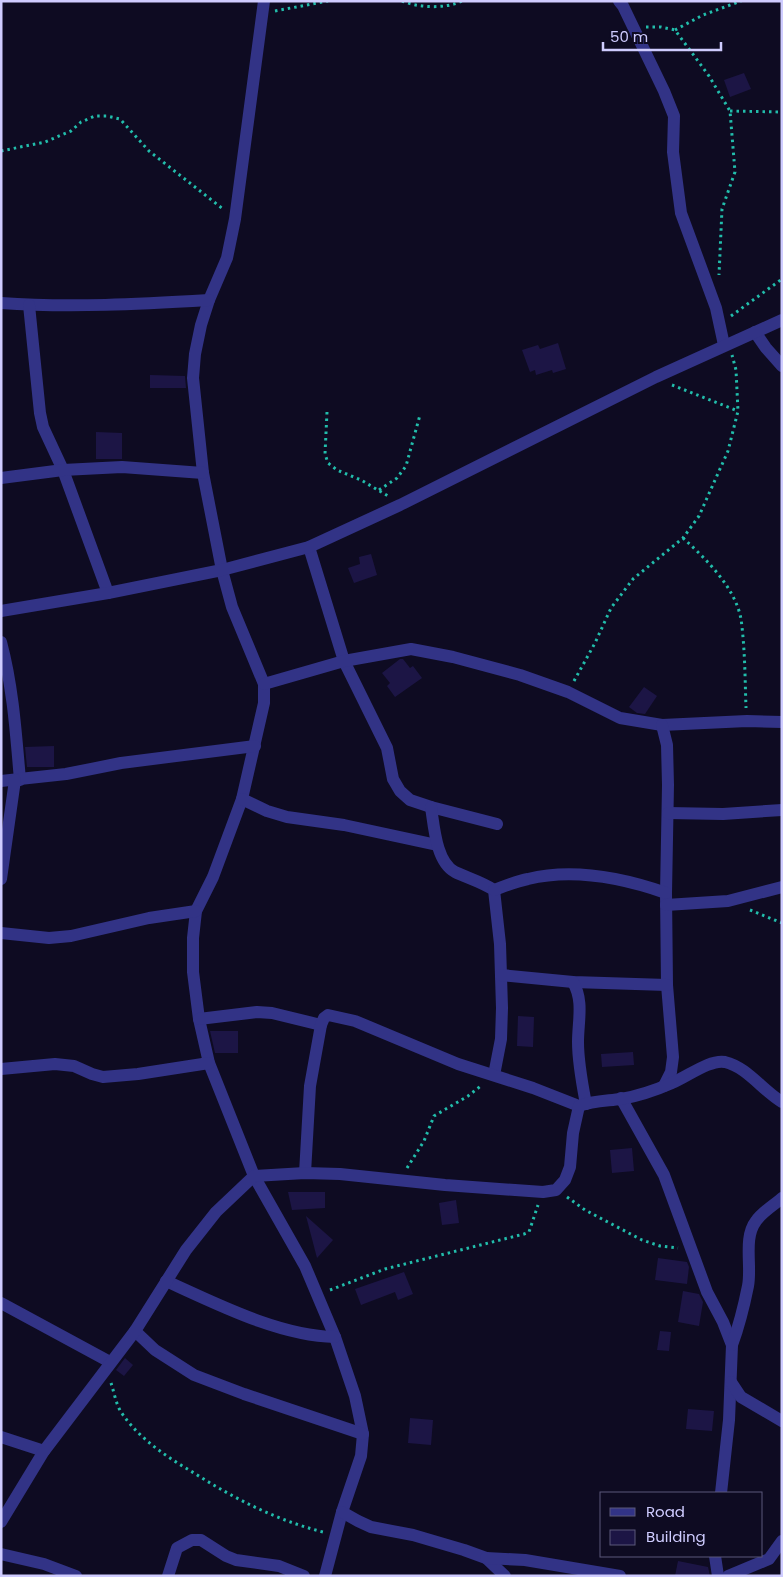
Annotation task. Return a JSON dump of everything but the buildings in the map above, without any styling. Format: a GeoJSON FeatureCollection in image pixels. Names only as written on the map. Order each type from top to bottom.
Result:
{"type":"FeatureCollection","features":[{"type":"Feature","properties":{"kind":"street"},"geometry":{"type":"LineString","coordinates":[[619,1],[664,91],[674,116],[672,152],[681,212],[716,308],[726,344]]}},
{"type":"Feature","properties":{"kind":"street"},"geometry":{"type":"LineString","coordinates":[[263,8],[235,219],[227,258],[209,300],[201,325],[195,354],[193,378],[203,473],[222,570],[232,607],[264,684],[264,703],[242,799],[213,877],[196,911],[193,938],[193,972],[199,1019],[209,1064],[254,1176],[305,1266],[318,1295],[355,1396],[363,1434],[362,1456],[342,1512],[325,1576]]}},
{"type":"Feature","properties":{"kind":"street"},"geometry":{"type":"LineString","coordinates":[[1,303],[29,305],[209,300]]}},
{"type":"Feature","properties":{"kind":"street"},"geometry":{"type":"LineString","coordinates":[[29,305],[43,427],[63,470],[108,593]]}},
{"type":"Feature","properties":{"kind":"street"},"geometry":{"type":"LineString","coordinates":[[1,612],[222,570],[309,546],[400,505],[656,377],[782,320]]}},
{"type":"Feature","properties":{"kind":"street"},"geometry":{"type":"LineString","coordinates":[[755,332],[782,366]]}},
{"type":"Feature","properties":{"kind":"street"},"geometry":{"type":"LineString","coordinates":[[1,478],[63,470],[122,467],[203,473]]}},
{"type":"Feature","properties":{"kind":"street"},"geometry":{"type":"LineString","coordinates":[[309,546],[344,661],[386,748],[393,778],[400,791],[410,800],[431,808],[497,824]]}},
{"type":"Feature","properties":{"kind":"street"},"geometry":{"type":"LineString","coordinates":[[1,642],[6,660],[15,719],[18,780],[1,879]]}},
{"type":"Feature","properties":{"kind":"street"},"geometry":{"type":"LineString","coordinates":[[264,684],[344,661],[411,649],[472,662],[520,675],[568,692],[620,718],[662,725],[747,721],[782,722]]}},
{"type":"Feature","properties":{"kind":"street"},"geometry":{"type":"LineString","coordinates":[[662,725],[666,746],[668,785],[666,899],[668,985],[673,1057],[671,1072],[664,1086]]}},
{"type":"Feature","properties":{"kind":"street"},"geometry":{"type":"LineString","coordinates":[[1,782],[121,763],[255,746]]}},
{"type":"Feature","properties":{"kind":"street"},"geometry":{"type":"LineString","coordinates":[[242,799],[267,811],[287,817],[363,829],[437,845]]}},
{"type":"Feature","properties":{"kind":"street"},"geometry":{"type":"LineString","coordinates":[[431,808],[437,845],[447,866],[454,871],[484,883],[494,890],[498,910],[502,1008],[501,1040],[494,1075]]}},
{"type":"Feature","properties":{"kind":"street"},"geometry":{"type":"LineString","coordinates":[[668,813],[723,814],[782,810]]}},
{"type":"Feature","properties":{"kind":"street"},"geometry":{"type":"LineString","coordinates":[[494,890],[527,879],[552,875],[606,877],[637,883],[666,899],[728,901],[782,887]]}},
{"type":"Feature","properties":{"kind":"street"},"geometry":{"type":"LineString","coordinates":[[1,933],[49,938],[71,936],[149,918],[196,911]]}},
{"type":"Feature","properties":{"kind":"street"},"geometry":{"type":"LineString","coordinates":[[501,975],[573,982],[668,985]]}},
{"type":"Feature","properties":{"kind":"street"},"geometry":{"type":"LineString","coordinates":[[1,1522],[44,1451],[135,1331],[186,1250],[216,1212],[254,1176],[305,1173],[340,1174],[445,1185],[543,1192],[556,1190],[565,1180],[570,1167],[573,1132],[582,1105],[578,1042],[580,1000],[578,990],[573,982]]}},
{"type":"Feature","properties":{"kind":"street"},"geometry":{"type":"LineString","coordinates":[[199,1019],[257,1012],[272,1013],[321,1026]]}},
{"type":"Feature","properties":{"kind":"street"},"geometry":{"type":"LineString","coordinates":[[305,1173],[310,1086],[321,1026],[324,1018],[328,1015],[356,1021],[458,1064],[582,1105],[621,1098],[664,1086],[686,1077],[710,1063],[719,1061],[727,1062],[740,1069],[782,1102]]}},
{"type":"Feature","properties":{"kind":"street"},"geometry":{"type":"LineString","coordinates":[[1,1070],[55,1064],[74,1066],[103,1077],[209,1064]]}},
{"type":"Feature","properties":{"kind":"street"},"geometry":{"type":"LineString","coordinates":[[621,1098],[664,1175],[707,1292],[723,1322],[732,1345]]}},
{"type":"Feature","properties":{"kind":"street"},"geometry":{"type":"LineString","coordinates":[[721,1492],[725,1464],[732,1345],[748,1285],[751,1231],[756,1221],[782,1198]]}},
{"type":"Feature","properties":{"kind":"street"},"geometry":{"type":"LineString","coordinates":[[166,1281],[276,1327],[314,1337],[335,1338]]}},
{"type":"Feature","properties":{"kind":"street"},"geometry":{"type":"LineString","coordinates":[[1,1303],[109,1364]]}},
{"type":"Feature","properties":{"kind":"street"},"geometry":{"type":"LineString","coordinates":[[135,1331],[155,1350],[194,1375],[363,1434]]}},
{"type":"Feature","properties":{"kind":"street"},"geometry":{"type":"LineString","coordinates":[[731,1382],[741,1398],[782,1420]]}},
{"type":"Feature","properties":{"kind":"street"},"geometry":{"type":"LineString","coordinates":[[1,1437],[44,1451]]}},
{"type":"Feature","properties":{"kind":"street"},"geometry":{"type":"LineString","coordinates":[[342,1512],[371,1527],[414,1535],[486,1558],[534,1561],[620,1576]]}},
{"type":"Feature","properties":{"kind":"street"},"geometry":{"type":"LineString","coordinates":[[168,1576],[177,1548],[192,1540],[201,1540],[236,1560],[278,1566],[304,1576]]}},
{"type":"Feature","properties":{"kind":"street"},"geometry":{"type":"LineString","coordinates":[[728,1576],[769,1559],[782,1541]]}},
{"type":"Feature","properties":{"kind":"street"},"geometry":{"type":"LineString","coordinates":[[1,1554],[44,1564],[76,1576]]}},
{"type":"Feature","properties":{"kind":"street"},"geometry":{"type":"LineString","coordinates":[[715,1557],[718,1576]]}},
{"type":"Feature","properties":{"kind":"street"},"geometry":{"type":"LineString","coordinates":[[486,1558],[505,1576]]}},
{"type":"Feature","properties":{"kind":"path"},"geometry":{"type":"LineString","coordinates":[[263,8],[328,1]]}},
{"type":"Feature","properties":{"kind":"path"},"geometry":{"type":"LineString","coordinates":[[402,1],[412,5],[430,6],[447,6],[462,1]]}},
{"type":"Feature","properties":{"kind":"path"},"geometry":{"type":"LineString","coordinates":[[633,27],[660,27],[675,30],[703,15],[741,1]]}},
{"type":"Feature","properties":{"kind":"path"},"geometry":{"type":"LineString","coordinates":[[675,30],[709,76],[730,111],[735,172],[722,210],[719,278]]}},
{"type":"Feature","properties":{"kind":"path"},"geometry":{"type":"LineString","coordinates":[[730,111],[782,112]]}},
{"type":"Feature","properties":{"kind":"path"},"geometry":{"type":"LineString","coordinates":[[1,151],[45,142],[71,131],[81,122],[95,116],[120,119],[149,151],[192,183],[235,219]]}},
{"type":"Feature","properties":{"kind":"path"},"geometry":{"type":"LineString","coordinates":[[720,327],[782,278]]}},
{"type":"Feature","properties":{"kind":"path"},"geometry":{"type":"LineString","coordinates":[[568,692],[611,608],[633,579],[683,538],[699,516],[718,476],[728,451],[738,411],[736,370],[726,344]]}},
{"type":"Feature","properties":{"kind":"path"},"geometry":{"type":"LineString","coordinates":[[656,377],[738,411]]}},
{"type":"Feature","properties":{"kind":"path"},"geometry":{"type":"LineString","coordinates":[[326,412],[325,454],[328,463],[337,470],[379,490],[400,505]]}},
{"type":"Feature","properties":{"kind":"path"},"geometry":{"type":"LineString","coordinates":[[379,490],[397,478],[406,466],[420,415]]}},
{"type":"Feature","properties":{"kind":"path"},"geometry":{"type":"LineString","coordinates":[[683,538],[712,565],[735,602],[740,618],[747,721]]}},
{"type":"Feature","properties":{"kind":"path"},"geometry":{"type":"LineString","coordinates":[[728,901],[782,923]]}},
{"type":"Feature","properties":{"kind":"path"},"geometry":{"type":"LineString","coordinates":[[401,1179],[424,1141],[434,1116],[468,1096],[494,1075]]}},
{"type":"Feature","properties":{"kind":"path"},"geometry":{"type":"LineString","coordinates":[[556,1190],[586,1210],[642,1240],[660,1246],[691,1249]]}},
{"type":"Feature","properties":{"kind":"path"},"geometry":{"type":"LineString","coordinates":[[318,1295],[385,1269],[524,1234],[528,1232],[531,1226],[543,1192]]}},
{"type":"Feature","properties":{"kind":"path"},"geometry":{"type":"LineString","coordinates":[[109,1364],[111,1382],[120,1411],[144,1439],[172,1460],[239,1500],[306,1528],[336,1535]]}}]}
